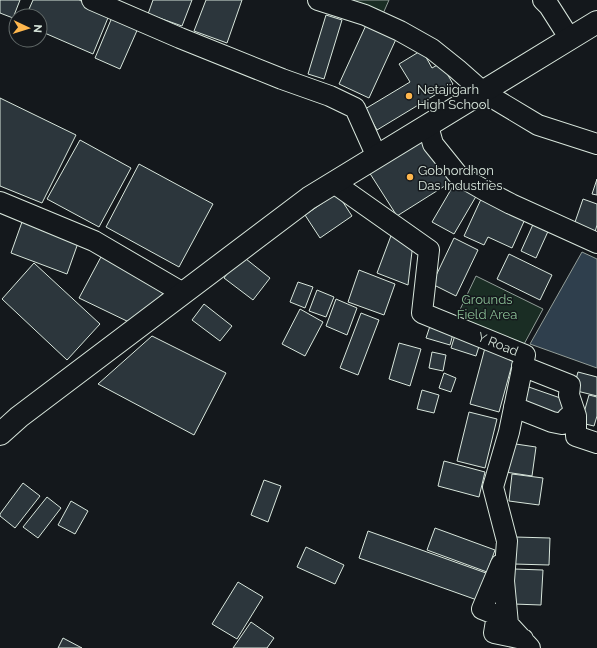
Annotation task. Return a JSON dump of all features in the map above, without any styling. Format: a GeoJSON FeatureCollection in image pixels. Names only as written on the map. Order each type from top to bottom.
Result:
{"type":"FeatureCollection","features":[{"type":"Feature","properties":{"kind":"main road"},"geometry":{"type":"LineString","coordinates":[[0,434],[19,417],[309,198],[597,22]]}},
{"type":"Feature","properties":{"kind":"street"},"geometry":{"type":"LineString","coordinates":[[92,0],[180,38],[282,79],[330,96],[355,108],[377,157]]}},
{"type":"Feature","properties":{"kind":"street"},"geometry":{"type":"LineString","coordinates":[[318,0],[366,15],[400,31],[432,49],[483,92],[538,126],[597,144]]}},
{"type":"Feature","properties":{"kind":"street"},"geometry":{"type":"LineString","coordinates":[[543,0],[549,6],[570,39]]}},
{"type":"Feature","properties":{"kind":"street"},"geometry":{"type":"LineString","coordinates":[[428,126],[433,144],[458,175],[484,190],[597,243]]}},
{"type":"Feature","properties":{"kind":"street","name":"Y Road"},"geometry":{"type":"LineString","coordinates":[[334,183],[429,250],[422,313],[525,355],[509,432],[493,487],[507,541],[504,581],[508,624],[516,643]]}},
{"type":"Feature","properties":{"kind":"street"},"geometry":{"type":"LineString","coordinates":[[0,202],[94,241],[183,293]]}},
{"type":"Feature","properties":{"kind":"street"},"geometry":{"type":"LineString","coordinates":[[522,366],[570,385],[569,395],[576,416],[576,436],[597,443]]}},
{"type":"Feature","properties":{"kind":"street"},"geometry":{"type":"LineString","coordinates":[[514,407],[552,422],[562,424],[568,417],[576,416]]}},
{"type":"Feature","properties":{"kind":"street"},"geometry":{"type":"LineString","coordinates":[[506,553],[482,609],[497,614],[494,633],[516,643]]}},
{"type":"Feature","properties":{"kind":"green space"},"geometry":{"type":"Polygon","coordinates":[[[335,0],[389,0],[382,16],[335,0]]]}},
{"type":"Feature","properties":{"kind":"green space","name":"Grounds Field Area"},"geometry":{"type":"Polygon","coordinates":[[[476,276],[543,309],[523,346],[456,318],[476,276]]]}},
{"type":"Feature","properties":{"kind":"water"},"geometry":{"type":"Polygon","coordinates":[[[582,252],[597,259],[597,368],[530,344],[582,252]]]}},
{"type":"Feature","properties":{"kind":"building"},"geometry":{"type":"Polygon","coordinates":[[[0,0],[20,0],[17,8],[8,8],[8,16],[0,13],[0,0]]]}},
{"type":"Feature","properties":{"kind":"building"},"geometry":{"type":"Polygon","coordinates":[[[33,0],[79,0],[110,13],[93,54],[48,34],[48,8],[30,8],[33,0]]]}},
{"type":"Feature","properties":{"kind":"building"},"geometry":{"type":"Polygon","coordinates":[[[153,0],[192,0],[182,26],[148,14],[153,0]]]}},
{"type":"Feature","properties":{"kind":"building"},"geometry":{"type":"Polygon","coordinates":[[[206,0],[242,0],[227,43],[194,31],[206,0]]]}},
{"type":"Feature","properties":{"kind":"building"},"geometry":{"type":"Polygon","coordinates":[[[113,15],[139,26],[120,69],[95,58],[113,15]]]}},
{"type":"Feature","properties":{"kind":"building"},"geometry":{"type":"Polygon","coordinates":[[[326,15],[342,20],[324,79],[308,74],[326,15]]]}},
{"type":"Feature","properties":{"kind":"building"},"geometry":{"type":"Polygon","coordinates":[[[367,23],[397,37],[369,98],[339,84],[367,23]]]}},
{"type":"Feature","properties":{"kind":"building","name":"Netajigarh High School"},"geometry":{"type":"Polygon","coordinates":[[[422,50],[432,68],[441,63],[453,84],[377,130],[365,109],[410,82],[399,64],[422,50]]]}},
{"type":"Feature","properties":{"kind":"building"},"geometry":{"type":"Polygon","coordinates":[[[0,98],[76,135],[42,203],[0,186],[0,98]]]}},
{"type":"Feature","properties":{"kind":"building","name":"Gobhordhon Das Industries"},"geometry":{"type":"Polygon","coordinates":[[[422,138],[451,182],[397,216],[369,172],[422,138]]]}},
{"type":"Feature","properties":{"kind":"building"},"geometry":{"type":"Polygon","coordinates":[[[80,140],[131,168],[99,227],[47,199],[80,140]]]}},
{"type":"Feature","properties":{"kind":"building"},"geometry":{"type":"Polygon","coordinates":[[[139,164],[213,204],[179,267],[106,227],[139,164]]]}},
{"type":"Feature","properties":{"kind":"building"},"geometry":{"type":"Polygon","coordinates":[[[597,179],[597,195],[592,194],[597,179]]]}},
{"type":"Feature","properties":{"kind":"building"},"geometry":{"type":"Polygon","coordinates":[[[456,181],[478,193],[454,234],[432,222],[456,181]]]}},
{"type":"Feature","properties":{"kind":"building"},"geometry":{"type":"Polygon","coordinates":[[[337,193],[352,216],[320,238],[305,215],[337,193]]]}},
{"type":"Feature","properties":{"kind":"building"},"geometry":{"type":"Polygon","coordinates":[[[482,197],[526,217],[512,248],[488,237],[484,245],[464,236],[482,197]]]}},
{"type":"Feature","properties":{"kind":"building"},"geometry":{"type":"Polygon","coordinates":[[[583,199],[597,204],[597,225],[595,232],[574,225],[583,199]]]}},
{"type":"Feature","properties":{"kind":"building"},"geometry":{"type":"Polygon","coordinates":[[[535,220],[550,227],[536,258],[521,251],[535,220]]]}},
{"type":"Feature","properties":{"kind":"building"},"geometry":{"type":"Polygon","coordinates":[[[22,222],[78,243],[67,274],[11,253],[22,222]]]}},
{"type":"Feature","properties":{"kind":"building"},"geometry":{"type":"Polygon","coordinates":[[[392,233],[413,243],[408,285],[377,273],[392,233]]]}},
{"type":"Feature","properties":{"kind":"building"},"geometry":{"type":"Polygon","coordinates":[[[454,238],[478,250],[456,296],[432,284],[454,238]]]}},
{"type":"Feature","properties":{"kind":"building"},"geometry":{"type":"Polygon","coordinates":[[[509,254],[552,275],[540,300],[497,279],[509,254]]]}},
{"type":"Feature","properties":{"kind":"building"},"geometry":{"type":"Polygon","coordinates":[[[102,255],[167,290],[131,323],[79,298],[102,255]]]}},
{"type":"Feature","properties":{"kind":"building"},"geometry":{"type":"Polygon","coordinates":[[[241,255],[270,278],[253,300],[224,278],[241,255]]]}},
{"type":"Feature","properties":{"kind":"building"},"geometry":{"type":"Polygon","coordinates":[[[34,263],[100,324],[67,360],[2,299],[34,263]]]}},
{"type":"Feature","properties":{"kind":"building"},"geometry":{"type":"Polygon","coordinates":[[[359,270],[395,284],[384,315],[348,302],[359,270]]]}},
{"type":"Feature","properties":{"kind":"building"},"geometry":{"type":"Polygon","coordinates":[[[298,282],[313,287],[305,308],[290,302],[298,282]]]}},
{"type":"Feature","properties":{"kind":"building"},"geometry":{"type":"Polygon","coordinates":[[[317,290],[334,297],[326,317],[309,311],[317,290]]]}},
{"type":"Feature","properties":{"kind":"building"},"geometry":{"type":"Polygon","coordinates":[[[336,299],[357,308],[347,335],[326,326],[336,299]]]}},
{"type":"Feature","properties":{"kind":"building"},"geometry":{"type":"Polygon","coordinates":[[[204,304],[232,326],[220,341],[192,320],[204,304]]]}},
{"type":"Feature","properties":{"kind":"building"},"geometry":{"type":"Polygon","coordinates":[[[300,309],[323,322],[305,356],[282,344],[300,309]]]}},
{"type":"Feature","properties":{"kind":"building"},"geometry":{"type":"Polygon","coordinates":[[[361,313],[379,320],[358,375],[340,368],[361,313]]]}},
{"type":"Feature","properties":{"kind":"building"},"geometry":{"type":"Polygon","coordinates":[[[431,323],[454,330],[450,345],[426,338],[431,323]]]}},
{"type":"Feature","properties":{"kind":"building"},"geometry":{"type":"Polygon","coordinates":[[[456,332],[481,340],[476,356],[451,348],[456,332]]]}},
{"type":"Feature","properties":{"kind":"building"},"geometry":{"type":"Polygon","coordinates":[[[152,336],[226,373],[194,435],[98,384],[152,336]]]}},
{"type":"Feature","properties":{"kind":"building"},"geometry":{"type":"Polygon","coordinates":[[[399,343],[421,349],[410,386],[389,379],[399,343]]]}},
{"type":"Feature","properties":{"kind":"building"},"geometry":{"type":"Polygon","coordinates":[[[486,344],[513,361],[499,412],[470,404],[486,344]]]}},
{"type":"Feature","properties":{"kind":"building"},"geometry":{"type":"Polygon","coordinates":[[[432,352],[446,355],[443,371],[429,368],[432,352]]]}},
{"type":"Feature","properties":{"kind":"building"},"geometry":{"type":"Polygon","coordinates":[[[578,372],[597,377],[597,396],[573,390],[578,372]]]}},
{"type":"Feature","properties":{"kind":"building"},"geometry":{"type":"Polygon","coordinates":[[[444,373],[456,378],[451,392],[439,388],[444,373]]]}},
{"type":"Feature","properties":{"kind":"building"},"geometry":{"type":"Polygon","coordinates":[[[523,385],[569,401],[563,417],[517,401],[523,385]]]}},
{"type":"Feature","properties":{"kind":"building"},"geometry":{"type":"Polygon","coordinates":[[[422,390],[439,395],[434,413],[417,409],[422,390]]]}},
{"type":"Feature","properties":{"kind":"building"},"geometry":{"type":"Polygon","coordinates":[[[589,395],[597,397],[597,416],[594,426],[581,423],[589,395]]]}},
{"type":"Feature","properties":{"kind":"building"},"geometry":{"type":"Polygon","coordinates":[[[469,412],[497,419],[485,468],[457,461],[469,412]]]}},
{"type":"Feature","properties":{"kind":"building"},"geometry":{"type":"Polygon","coordinates":[[[509,443],[536,447],[532,476],[505,472],[509,443]]]}},
{"type":"Feature","properties":{"kind":"building"},"geometry":{"type":"Polygon","coordinates":[[[444,461],[485,472],[479,497],[438,486],[444,461]]]}},
{"type":"Feature","properties":{"kind":"building"},"geometry":{"type":"Polygon","coordinates":[[[512,474],[543,478],[539,505],[509,501],[512,474]]]}},
{"type":"Feature","properties":{"kind":"building"},"geometry":{"type":"Polygon","coordinates":[[[264,480],[281,486],[268,522],[251,515],[264,480]]]}},
{"type":"Feature","properties":{"kind":"building"},"geometry":{"type":"Polygon","coordinates":[[[23,483],[40,496],[15,528],[0,516],[0,514],[23,483]]]}},
{"type":"Feature","properties":{"kind":"building"},"geometry":{"type":"Polygon","coordinates":[[[47,497],[61,508],[38,538],[23,527],[47,497]]]}},
{"type":"Feature","properties":{"kind":"building"},"geometry":{"type":"Polygon","coordinates":[[[71,501],[88,511],[75,534],[58,525],[71,501]]]}},
{"type":"Feature","properties":{"kind":"building"},"geometry":{"type":"Polygon","coordinates":[[[435,528],[495,550],[487,572],[427,550],[435,528]]]}},
{"type":"Feature","properties":{"kind":"building"},"geometry":{"type":"Polygon","coordinates":[[[368,531],[486,573],[477,600],[359,558],[368,531]]]}},
{"type":"Feature","properties":{"kind":"building"},"geometry":{"type":"Polygon","coordinates":[[[515,537],[550,538],[549,565],[514,564],[515,537]]]}},
{"type":"Feature","properties":{"kind":"building"},"geometry":{"type":"Polygon","coordinates":[[[306,547],[344,565],[335,584],[297,567],[306,547]]]}},
{"type":"Feature","properties":{"kind":"building"},"geometry":{"type":"Polygon","coordinates":[[[514,569],[543,570],[541,605],[513,604],[514,569]]]}},
{"type":"Feature","properties":{"kind":"building"},"geometry":{"type":"Polygon","coordinates":[[[238,582],[263,597],[237,639],[212,624],[238,582]]]}},
{"type":"Feature","properties":{"kind":"building"},"geometry":{"type":"Polygon","coordinates":[[[251,622],[274,638],[267,648],[233,648],[251,622]]]}},
{"type":"Feature","properties":{"kind":"building"},"geometry":{"type":"Polygon","coordinates":[[[63,638],[82,648],[58,648],[63,638]]]}},
{"type":"Feature","properties":{"kind":"place","name":"Netajigarh High School"},"geometry":{"type":"Point","coordinates":[409,96]}},
{"type":"Feature","properties":{"kind":"place","name":"Gobhordhon Das Industries"},"geometry":{"type":"Point","coordinates":[410,177]}}]}
